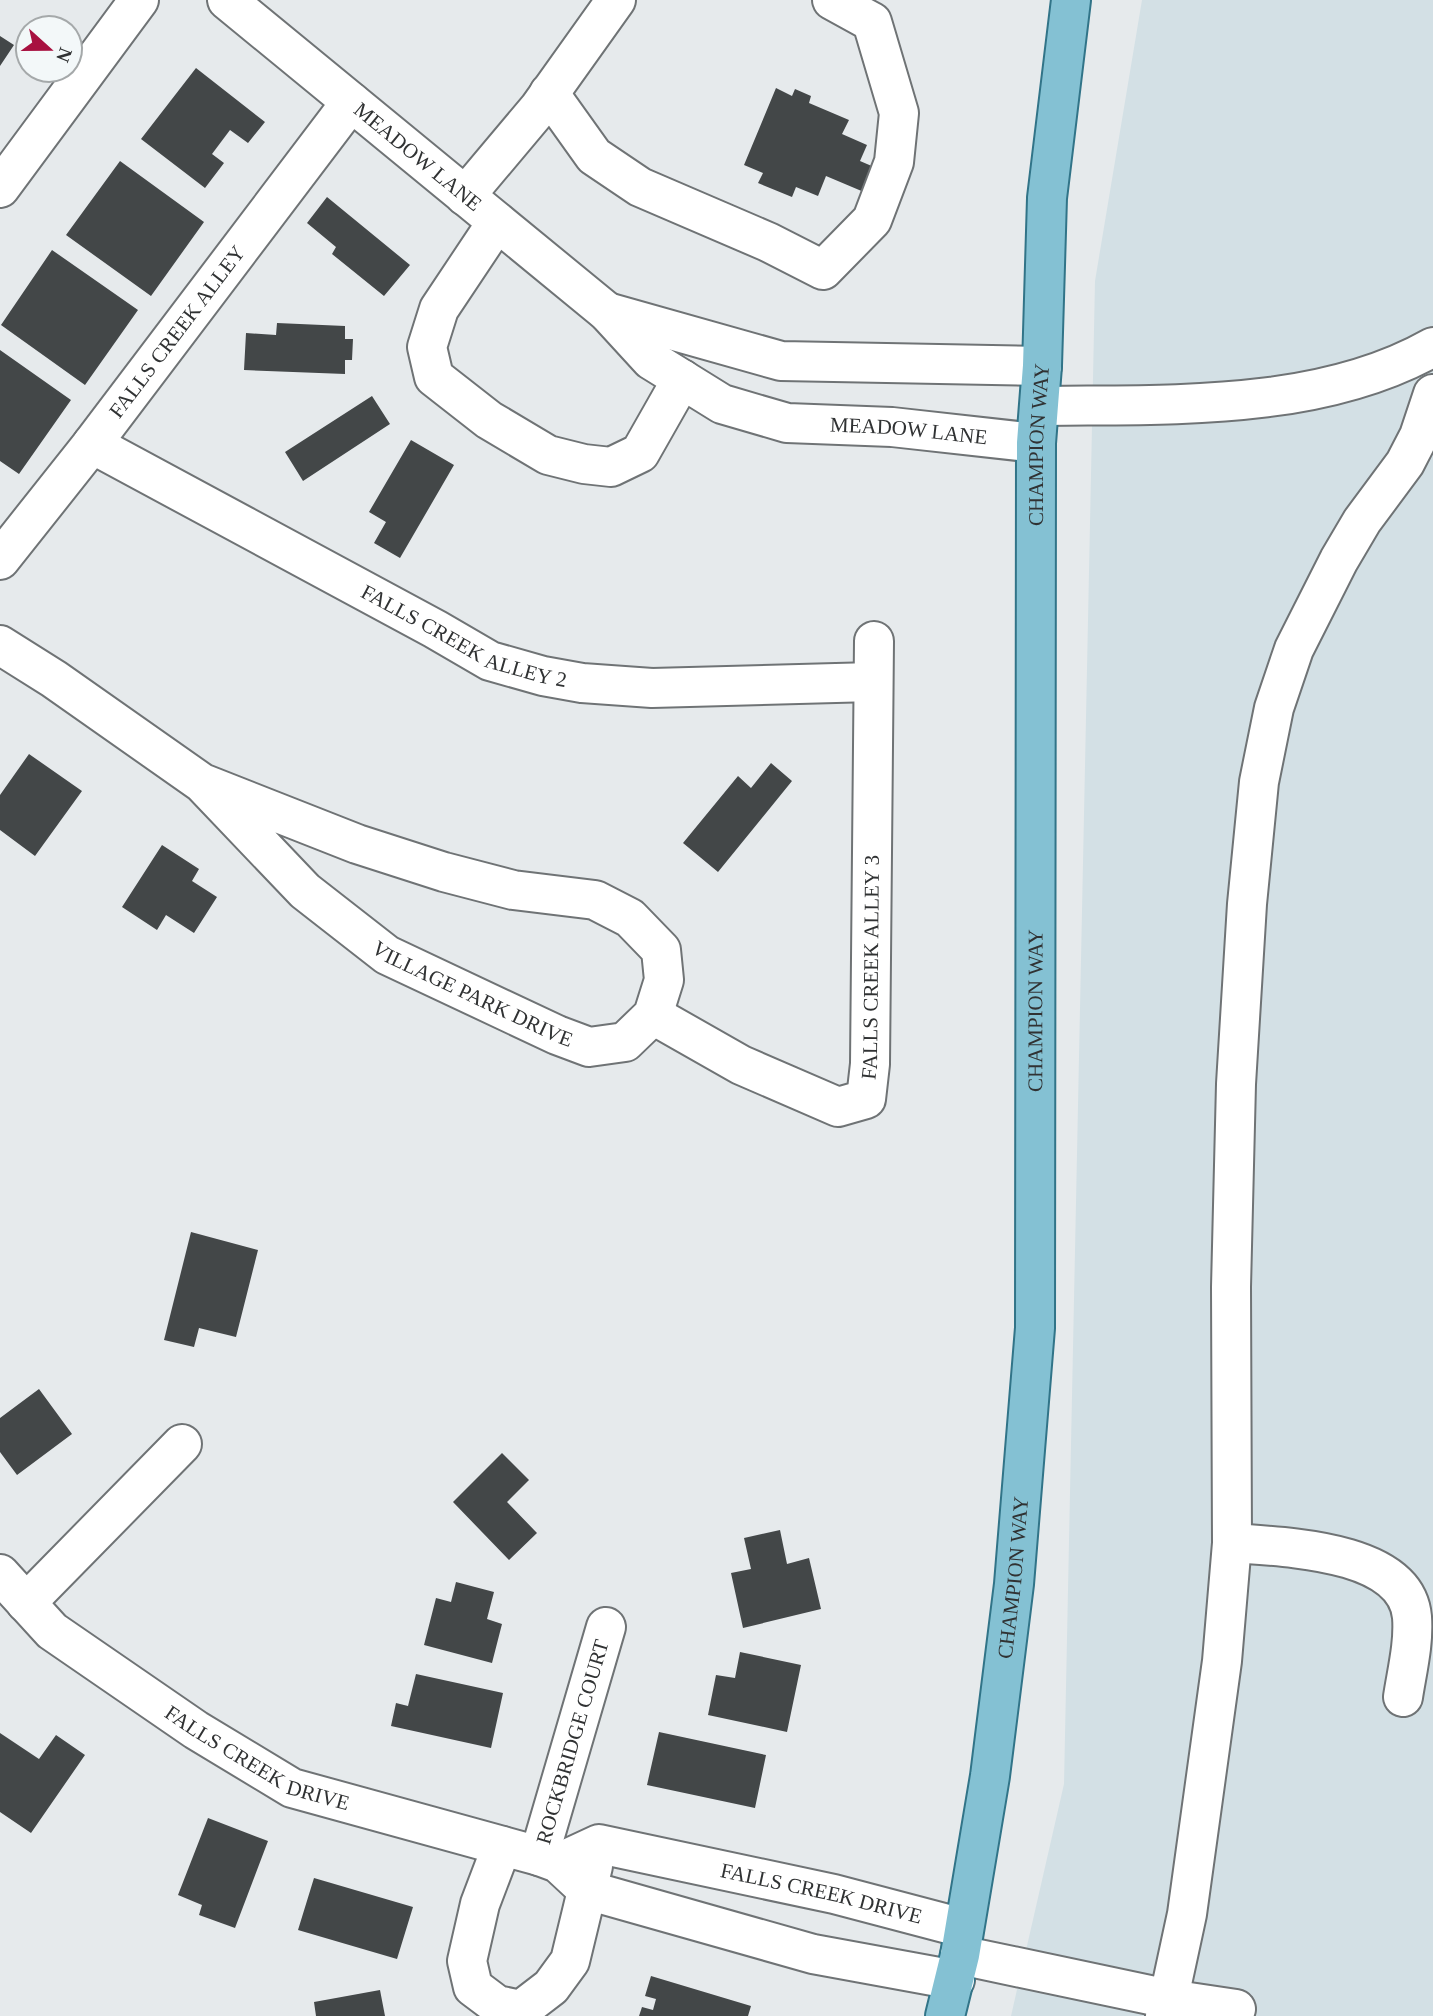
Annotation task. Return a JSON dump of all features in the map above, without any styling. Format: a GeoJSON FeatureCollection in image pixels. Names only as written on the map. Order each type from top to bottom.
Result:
{"type":"FeatureCollection","features":[{"type":"Feature","properties":{"kind":"main road","name":"CHAMPION WAY"},"geometry":{"type":"LineString","coordinates":[[956,1970],[990,1776],[1014,1584],[1035,1328],[1036,443],[1042,366],[1047,198],[1071,0]]}},
{"type":"Feature","properties":{"kind":"street"},"geometry":{"type":"LineString","coordinates":[[0,188],[139,0]]}},
{"type":"Feature","properties":{"kind":"street","name":"MEADOW LANE"},"geometry":{"type":"LineString","coordinates":[[227,0],[607,312],[652,360],[722,404],[787,423],[892,428],[1036,443]]}},
{"type":"Feature","properties":{"kind":"street"},"geometry":{"type":"LineString","coordinates":[[465,196],[549,93],[616,0]]}},
{"type":"Feature","properties":{"kind":"street"},"geometry":{"type":"LineString","coordinates":[[549,93],[594,156],[640,187],[768,242],[823,270],[872,220],[894,162],[899,113],[872,22],[832,0]]}},
{"type":"Feature","properties":{"kind":"street","name":"FALLS CREEK ALLEY"},"geometry":{"type":"LineString","coordinates":[[0,560],[92,444],[351,102]]}},
{"type":"Feature","properties":{"kind":"street"},"geometry":{"type":"LineString","coordinates":[[497,222],[439,309],[427,347],[434,377],[489,420],[548,455],[584,464],[611,467],[640,453],[682,379]]}},
{"type":"Feature","properties":{"kind":"street","name":"MEADOW LANE"},"geometry":{"type":"LineString","coordinates":[[607,312],[781,361],[1042,366]]}},
{"type":"Feature","properties":{"kind":"street"},"geometry":{"type":"LineString","coordinates":[[1040,405],[1169,404],[1295,393],[1377,373],[1410,360],[1433,347]]}},
{"type":"Feature","properties":{"kind":"street"},"geometry":{"type":"LineString","coordinates":[[1167,2007],[1187,1914],[1222,1661],[1232,1543],[1231,1287],[1236,1084],[1247,904],[1259,782],[1274,708],[1294,649],[1339,560],[1362,522],[1405,463],[1419,436],[1433,394]]}},
{"type":"Feature","properties":{"kind":"street","name":"FALLS CREEK ALLEY 2"},"geometry":{"type":"LineString","coordinates":[[92,444],[490,661],[556,678],[652,688],[873,682]]}},
{"type":"Feature","properties":{"kind":"street","name":"FALLS CREEK ALLEY 3"},"geometry":{"type":"LineString","coordinates":[[653,1016],[741,1065],[838,1107],[866,1099],[870,1064],[874,641]]}},
{"type":"Feature","properties":{"kind":"street","name":"VILLAGE PARK DRIVE"},"geometry":{"type":"LineString","coordinates":[[0,645],[54,679],[202,783],[305,891],[387,955],[557,1035],[589,1047],[625,1042],[653,1016],[664,980],[661,950],[630,918],[595,900],[513,890],[444,872],[357,844],[202,783]]}},
{"type":"Feature","properties":{"kind":"street"},"geometry":{"type":"LineString","coordinates":[[26,1602],[182,1444]]}},
{"type":"Feature","properties":{"kind":"street"},"geometry":{"type":"LineString","coordinates":[[1232,1543],[1307,1549],[1338,1555],[1374,1569],[1391,1580],[1403,1593],[1412,1615],[1411,1645],[1403,1697]]}},
{"type":"Feature","properties":{"kind":"street","name":"FALLS CREEK DRIVE"},"geometry":{"type":"LineString","coordinates":[[0,1574],[52,1632],[196,1730],[292,1788],[549,1860],[587,1890],[813,1954],[956,1970]]}},
{"type":"Feature","properties":{"kind":"street","name":"ROCKBRIDGE COURT"},"geometry":{"type":"LineString","coordinates":[[549,1860],[606,1627]]}},
{"type":"Feature","properties":{"kind":"street"},"geometry":{"type":"LineString","coordinates":[[502,1846],[480,1904],[467,1961],[473,1987],[497,2005],[521,2010],[551,1987],[570,1961],[599,1844]]}},
{"type":"Feature","properties":{"kind":"street"},"geometry":{"type":"LineString","coordinates":[[549,1860],[599,1844]]}},
{"type":"Feature","properties":{"kind":"street","name":"FALLS CREEK DRIVE"},"geometry":{"type":"LineString","coordinates":[[599,1844],[834,1894],[956,1970]]}},
{"type":"Feature","properties":{"kind":"street"},"geometry":{"type":"LineString","coordinates":[[956,1970],[1167,2007],[1236,2009]]}},
{"type":"Feature","properties":{"kind":"shaded area"},"geometry":{"type":"Polygon","coordinates":[[[1142,0],[1433,0],[1433,2016],[1011,2016],[1064,1784],[1095,281],[1142,0]]]}},
{"type":"Feature","properties":{"kind":"building"},"geometry":{"type":"Polygon","coordinates":[[[0,36],[14,45],[0,66],[0,36]]]}},
{"type":"Feature","properties":{"kind":"building"},"geometry":{"type":"Polygon","coordinates":[[[196,68],[265,122],[248,143],[230,130],[212,154],[224,163],[205,188],[141,139],[196,68]]]}},
{"type":"Feature","properties":{"kind":"building"},"geometry":{"type":"Polygon","coordinates":[[[776,88],[792,96],[795,89],[811,96],[809,103],[849,120],[842,134],[867,145],[860,161],[881,170],[871,195],[826,176],[818,196],[796,187],[792,197],[758,183],[763,173],[744,165],[776,88]]]}},
{"type":"Feature","properties":{"kind":"building"},"geometry":{"type":"Polygon","coordinates":[[[120,161],[204,222],[151,296],[66,235],[120,161]]]}},
{"type":"Feature","properties":{"kind":"building"},"geometry":{"type":"Polygon","coordinates":[[[327,197],[410,265],[384,296],[332,254],[336,247],[307,223],[327,197]]]}},
{"type":"Feature","properties":{"kind":"building"},"geometry":{"type":"Polygon","coordinates":[[[52,250],[138,310],[85,385],[1,325],[52,250]]]}},
{"type":"Feature","properties":{"kind":"building"},"geometry":{"type":"Polygon","coordinates":[[[277,323],[345,326],[345,339],[353,339],[352,360],[345,360],[345,374],[244,370],[246,333],[276,335],[277,323]]]}},
{"type":"Feature","properties":{"kind":"building"},"geometry":{"type":"Polygon","coordinates":[[[0,350],[71,400],[19,474],[0,461],[0,350]]]}},
{"type":"Feature","properties":{"kind":"building"},"geometry":{"type":"Polygon","coordinates":[[[372,396],[390,424],[303,481],[285,452],[372,396]]]}},
{"type":"Feature","properties":{"kind":"building"},"geometry":{"type":"Polygon","coordinates":[[[411,440],[454,465],[400,558],[374,543],[386,522],[369,512],[411,440]]]}},
{"type":"Feature","properties":{"kind":"building"},"geometry":{"type":"Polygon","coordinates":[[[29,754],[82,791],[35,856],[0,830],[0,795],[29,754]]]}},
{"type":"Feature","properties":{"kind":"building"},"geometry":{"type":"Polygon","coordinates":[[[771,763],[792,781],[718,872],[683,843],[738,776],[751,788],[771,763]]]}},
{"type":"Feature","properties":{"kind":"building"},"geometry":{"type":"Polygon","coordinates":[[[162,845],[199,869],[192,881],[217,897],[194,933],[166,915],[157,930],[122,907],[162,845]]]}},
{"type":"Feature","properties":{"kind":"building"},"geometry":{"type":"Polygon","coordinates":[[[191,1232],[258,1250],[236,1337],[199,1328],[194,1347],[164,1340],[191,1232]]]}},
{"type":"Feature","properties":{"kind":"building"},"geometry":{"type":"Polygon","coordinates":[[[39,1389],[72,1434],[17,1475],[0,1452],[0,1418],[39,1389]]]}},
{"type":"Feature","properties":{"kind":"building"},"geometry":{"type":"Polygon","coordinates":[[[502,1453],[529,1480],[507,1502],[537,1533],[509,1560],[453,1502],[502,1453]]]}},
{"type":"Feature","properties":{"kind":"building"},"geometry":{"type":"Polygon","coordinates":[[[780,1530],[787,1564],[809,1558],[821,1609],[743,1628],[731,1573],[751,1569],[744,1538],[780,1530]]]}},
{"type":"Feature","properties":{"kind":"building"},"geometry":{"type":"Polygon","coordinates":[[[456,1582],[494,1592],[487,1619],[502,1624],[492,1663],[424,1645],[436,1598],[451,1602],[456,1582]]]}},
{"type":"Feature","properties":{"kind":"building"},"geometry":{"type":"Polygon","coordinates":[[[740,1652],[801,1665],[787,1732],[708,1715],[716,1675],[735,1678],[740,1652]]]}},
{"type":"Feature","properties":{"kind":"building"},"geometry":{"type":"Polygon","coordinates":[[[416,1674],[503,1693],[491,1748],[391,1726],[396,1703],[408,1706],[416,1674]]]}},
{"type":"Feature","properties":{"kind":"building"},"geometry":{"type":"Polygon","coordinates":[[[659,1732],[766,1755],[755,1808],[647,1785],[659,1732]]]}},
{"type":"Feature","properties":{"kind":"building"},"geometry":{"type":"Polygon","coordinates":[[[0,1733],[39,1759],[56,1735],[85,1755],[31,1833],[0,1812],[0,1733]]]}},
{"type":"Feature","properties":{"kind":"building"},"geometry":{"type":"Polygon","coordinates":[[[208,1818],[268,1841],[235,1928],[199,1915],[202,1905],[178,1895],[208,1818]]]}},
{"type":"Feature","properties":{"kind":"building"},"geometry":{"type":"Polygon","coordinates":[[[314,1878],[413,1907],[397,1959],[298,1930],[314,1878]]]}},
{"type":"Feature","properties":{"kind":"building"},"geometry":{"type":"Polygon","coordinates":[[[651,1976],[751,2006],[748,2016],[639,2016],[642,2007],[653,2010],[656,1999],[645,1996],[651,1976]]]}},
{"type":"Feature","properties":{"kind":"building"},"geometry":{"type":"Polygon","coordinates":[[[380,1990],[385,2016],[316,2016],[314,2002],[380,1990]]]}}]}
